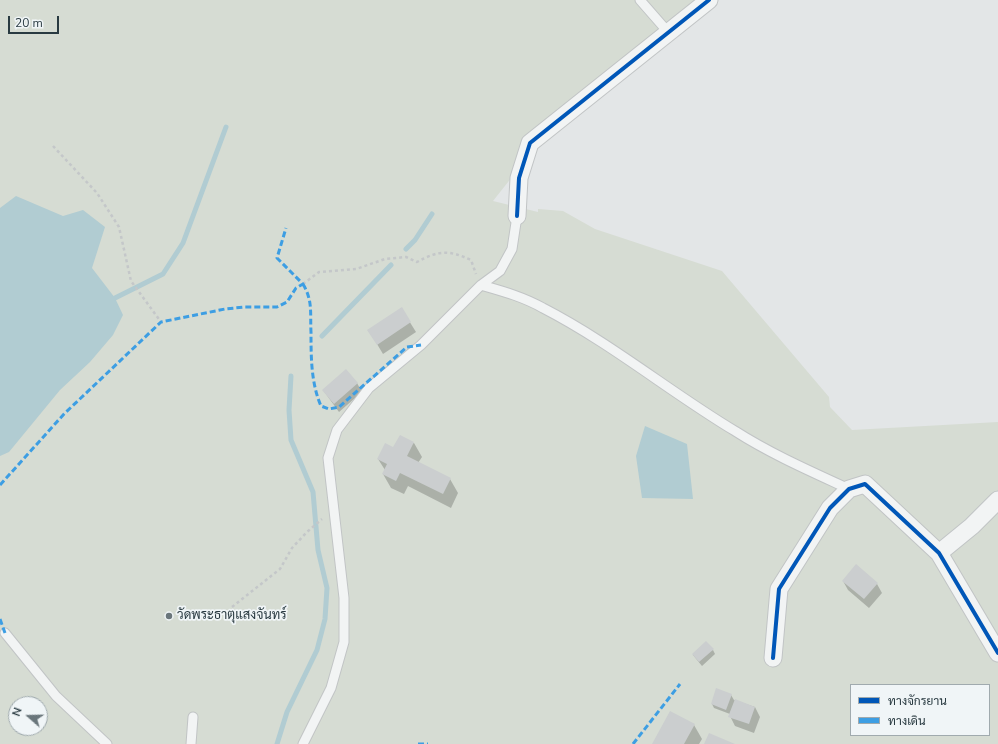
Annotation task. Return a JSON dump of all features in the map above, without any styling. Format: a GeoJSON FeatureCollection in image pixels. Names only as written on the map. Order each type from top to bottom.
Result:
{"type":"FeatureCollection","features":[{"type":"Feature","properties":{"kind":"street"},"geometry":{"type":"LineString","coordinates":[[517,216],[519,178],[530,143],[709,0]]}},
{"type":"Feature","properties":{"kind":"street"},"geometry":{"type":"LineString","coordinates":[[773,658],[779,589],[830,508],[848,489],[865,484],[939,553],[998,653]]}},
{"type":"Feature","properties":{"kind":"street"},"geometry":{"type":"LineString","coordinates":[[939,553],[972,526],[998,500]]}},
{"type":"Feature","properties":{"kind":"lane"},"geometry":{"type":"LineString","coordinates":[[640,0],[668,32]]}},
{"type":"Feature","properties":{"kind":"lane"},"geometry":{"type":"LineString","coordinates":[[303,744],[332,688],[344,642],[344,598],[328,458],[336,430],[369,388],[422,345],[480,284],[500,271],[512,250],[517,216]]}},
{"type":"Feature","properties":{"kind":"lane"},"geometry":{"type":"LineString","coordinates":[[480,284],[509,293],[543,307],[634,362],[735,432],[794,464],[848,489]]}},
{"type":"Feature","properties":{"kind":"lane"},"geometry":{"type":"LineString","coordinates":[[5,633],[56,696],[107,744]]}},
{"type":"Feature","properties":{"kind":"lane"},"geometry":{"type":"LineString","coordinates":[[191,744],[193,716]]}},
{"type":"Feature","properties":{"kind":"path"},"geometry":{"type":"LineString","coordinates":[[53,146],[97,193],[119,227],[131,281],[161,322]]}},
{"type":"Feature","properties":{"kind":"path"},"geometry":{"type":"LineString","coordinates":[[303,284],[319,272],[356,269],[385,259],[399,257],[406,257],[417,262],[431,254],[454,253],[471,260],[480,284]]}},
{"type":"Feature","properties":{"kind":"path"},"geometry":{"type":"LineString","coordinates":[[232,607],[280,569],[292,548],[307,532],[325,517]]}},
{"type":"Feature","properties":{"kind":"shaded area"},"geometry":{"type":"Polygon","coordinates":[[[0,0],[699,0],[533,132],[512,177],[493,201],[538,212],[538,209],[563,211],[595,229],[722,271],[829,397],[830,407],[852,430],[998,422],[998,744],[0,744],[0,0]]]}},
{"type":"Feature","properties":{"kind":"water"},"geometry":{"type":"Polygon","coordinates":[[[16,196],[63,216],[83,210],[105,227],[92,268],[115,298],[123,315],[113,335],[90,362],[60,390],[9,452],[0,456],[0,208],[16,196]]]}},
{"type":"Feature","properties":{"kind":"water"},"geometry":{"type":"Polygon","coordinates":[[[645,426],[687,444],[693,499],[642,498],[636,456],[645,426]]]}},
{"type":"Feature","properties":{"kind":"building"},"geometry":{"type":"Polygon","coordinates":[[[402,307],[411,322],[377,345],[367,330],[402,307]]]}},
{"type":"Feature","properties":{"kind":"building"},"geometry":{"type":"Polygon","coordinates":[[[346,369],[358,383],[334,404],[322,390],[346,369]]]}},
{"type":"Feature","properties":{"kind":"building"},"geometry":{"type":"Polygon","coordinates":[[[400,435],[414,442],[407,456],[451,478],[443,494],[400,473],[396,481],[382,474],[387,464],[377,459],[385,443],[393,447],[400,435]]]}},
{"type":"Feature","properties":{"kind":"building"},"geometry":{"type":"Polygon","coordinates":[[[856,564],[878,583],[864,599],[842,581],[856,564]]]}},
{"type":"Feature","properties":{"kind":"building"},"geometry":{"type":"Polygon","coordinates":[[[706,641],[714,649],[699,662],[692,654],[706,641]]]}},
{"type":"Feature","properties":{"kind":"building"},"geometry":{"type":"Polygon","coordinates":[[[716,688],[732,694],[726,710],[711,704],[716,688]]]}},
{"type":"Feature","properties":{"kind":"building"},"geometry":{"type":"Polygon","coordinates":[[[735,699],[755,707],[749,724],[728,717],[735,699]]]}},
{"type":"Feature","properties":{"kind":"building"},"geometry":{"type":"Polygon","coordinates":[[[670,711],[695,724],[684,744],[652,744],[670,711]]]}},
{"type":"Feature","properties":{"kind":"building"},"geometry":{"type":"Polygon","coordinates":[[[709,733],[735,744],[704,744],[709,733]]]}},
{"type":"Feature","properties":{"kind":"waterway"},"geometry":{"type":"LineString","coordinates":[[115,298],[163,274],[183,243],[226,127]]}},
{"type":"Feature","properties":{"kind":"waterway"},"geometry":{"type":"LineString","coordinates":[[406,249],[415,240],[432,214]]}},
{"type":"Feature","properties":{"kind":"waterway"},"geometry":{"type":"LineString","coordinates":[[322,336],[391,265]]}},
{"type":"Feature","properties":{"kind":"waterway"},"geometry":{"type":"LineString","coordinates":[[277,744],[287,712],[317,650],[325,619],[327,588],[318,550],[313,492],[291,440],[289,410],[291,376]]}},
{"type":"Feature","properties":{"kind":"marked path"},"geometry":{"type":"LineString","coordinates":[[0,485],[64,414],[161,322],[225,309],[245,307],[277,307],[287,302],[296,288],[303,284],[277,258],[286,228]]}},
{"type":"Feature","properties":{"kind":"marked path"},"geometry":{"type":"LineString","coordinates":[[303,284],[310,302],[312,370],[315,388],[321,406],[329,409],[339,407],[407,347],[421,345]]}},
{"type":"Feature","properties":{"kind":"marked path"},"geometry":{"type":"LineString","coordinates":[[0,619],[5,633]]}},
{"type":"Feature","properties":{"kind":"marked path"},"geometry":{"type":"LineString","coordinates":[[633,744],[680,684]]}},
{"type":"Feature","properties":{"kind":"marked path"},"geometry":{"type":"LineString","coordinates":[[418,744],[428,744]]}},
{"type":"Feature","properties":{"kind":"cycle path"},"geometry":{"type":"LineString","coordinates":[[517,216],[519,178],[530,143],[709,0]]}},
{"type":"Feature","properties":{"kind":"cycle path"},"geometry":{"type":"LineString","coordinates":[[773,658],[779,589],[830,508],[849,489],[865,484],[939,553],[998,653]]}},
{"type":"Feature","properties":{"kind":"place","name":"วัดพระธาตุแสงจันทร์"},"geometry":{"type":"Point","coordinates":[169,616]}}]}
